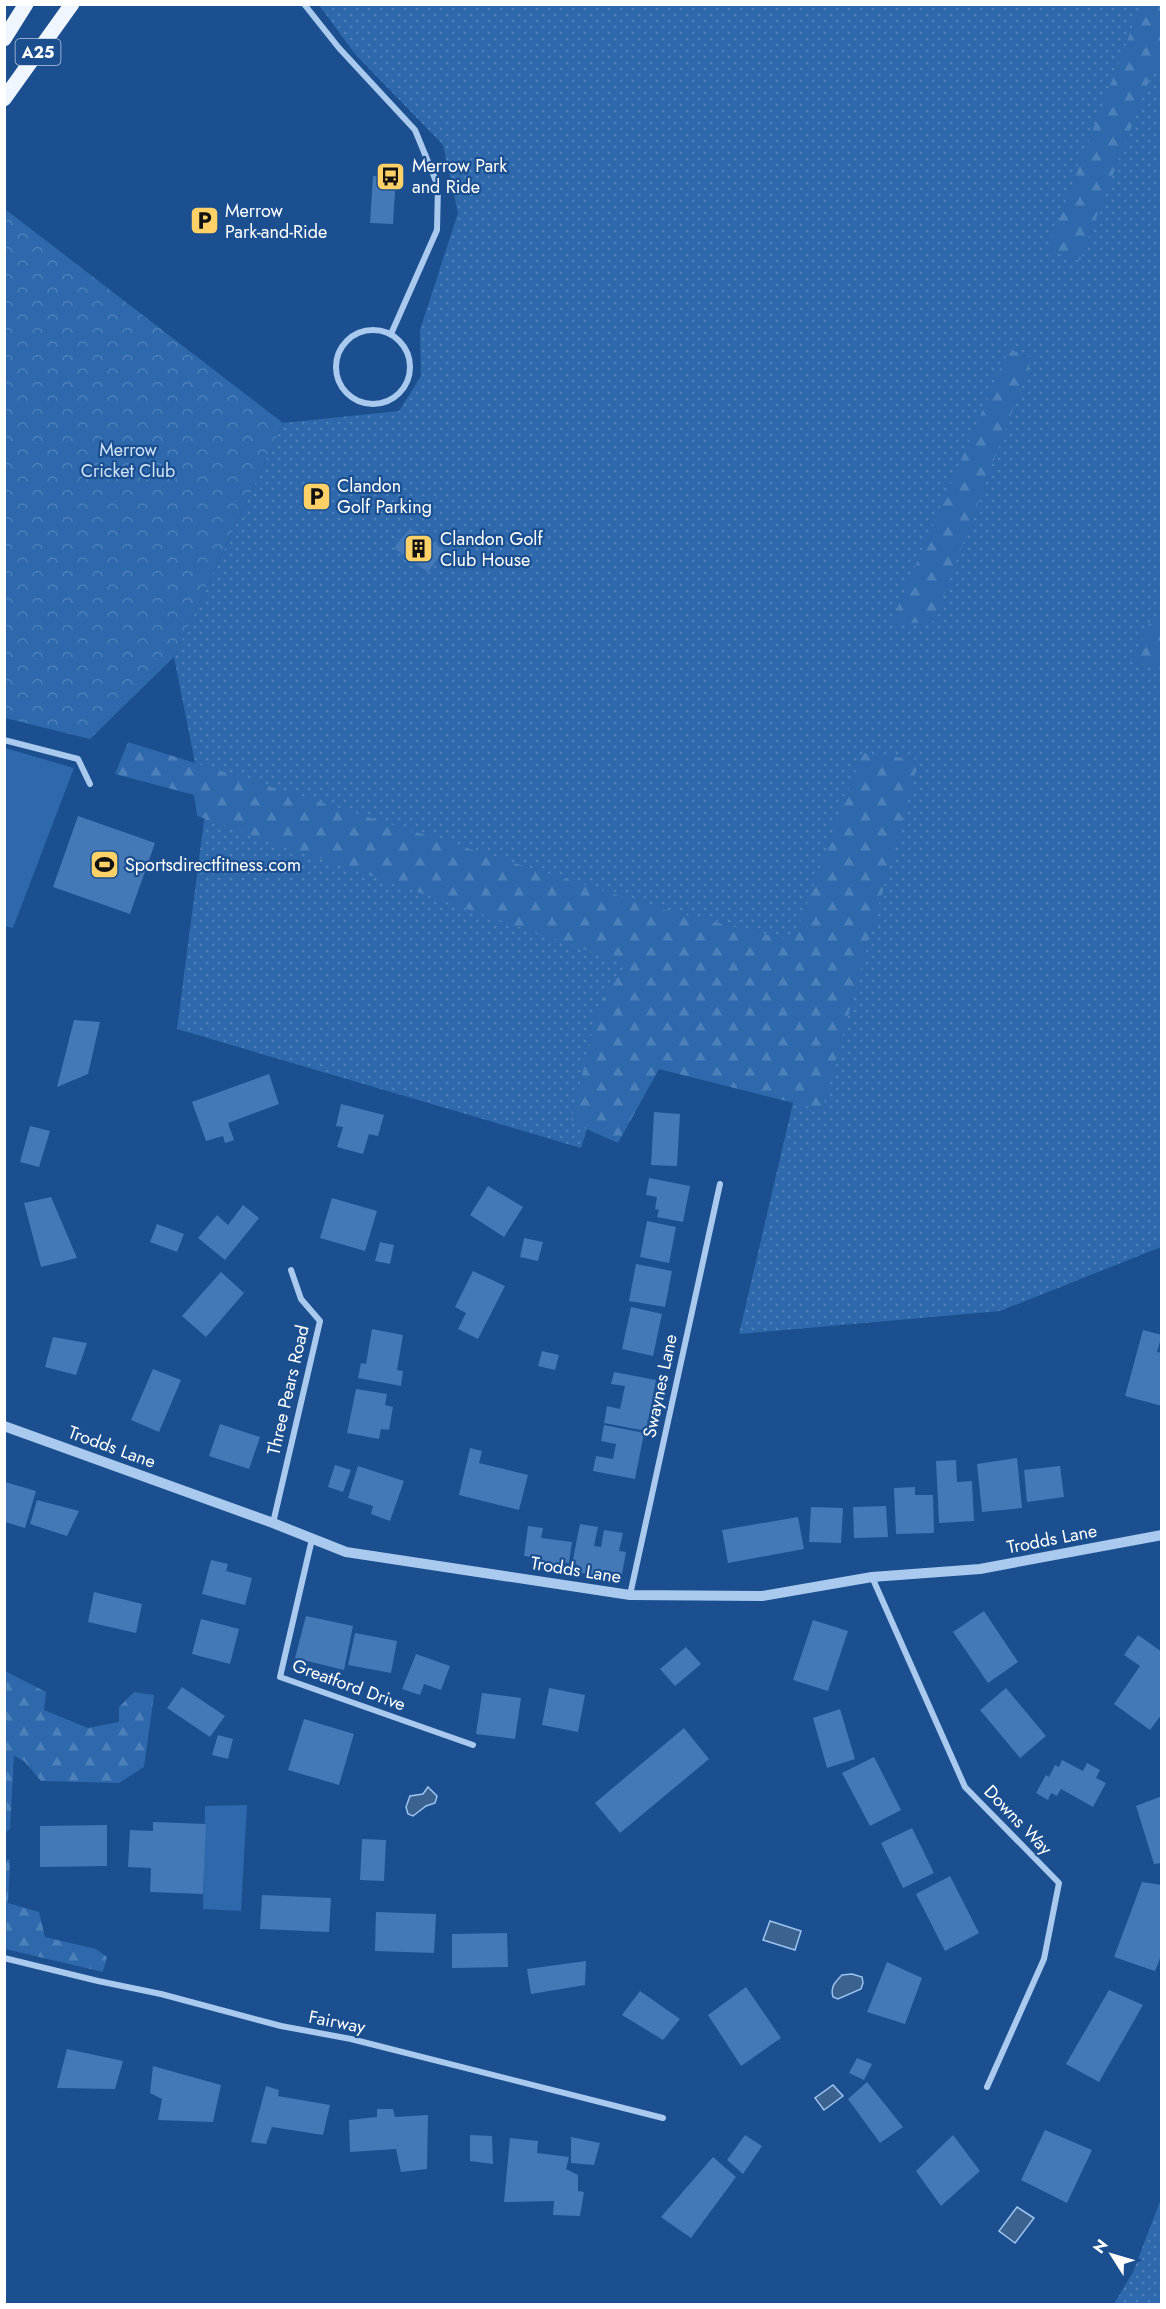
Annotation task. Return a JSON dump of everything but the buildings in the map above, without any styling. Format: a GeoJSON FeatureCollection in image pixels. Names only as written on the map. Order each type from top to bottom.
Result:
{"type":"FeatureCollection","features":[{"type":"Feature","properties":{"kind":"main road","name":"A25"},"geometry":{"type":"LineString","coordinates":[[4,39],[26,4]]}},
{"type":"Feature","properties":{"kind":"main road","name":"A25"},"geometry":{"type":"LineString","coordinates":[[4,99],[72,4]]}},
{"type":"Feature","properties":{"kind":"street"},"geometry":{"type":"LineString","coordinates":[[304,4],[339,48],[415,130],[438,186],[437,230],[391,334]]}},
{"type":"Feature","properties":{"kind":"street"},"geometry":{"type":"LineString","coordinates":[[369,330],[391,334],[402,342],[408,353],[411,366],[409,379],[394,399],[382,404],[369,405],[357,401],[346,394],[336,372],[337,359],[342,348],[349,339],[369,330]]}},
{"type":"Feature","properties":{"kind":"street"},"geometry":{"type":"LineString","coordinates":[[4,740],[78,759],[90,784]]}},
{"type":"Feature","properties":{"kind":"street","name":"Swaynes Lane"},"geometry":{"type":"LineString","coordinates":[[630,1595],[720,1184]]}},
{"type":"Feature","properties":{"kind":"street","name":"Three Pears Road"},"geometry":{"type":"LineString","coordinates":[[273,1523],[320,1321],[301,1299],[291,1270]]}},
{"type":"Feature","properties":{"kind":"street","name":"Trodds Lane"},"geometry":{"type":"LineString","coordinates":[[4,1426],[273,1523],[346,1552],[630,1595],[762,1596],[872,1577],[980,1569],[1161,1535]]}},
{"type":"Feature","properties":{"kind":"street","name":"Greatford Drive"},"geometry":{"type":"LineString","coordinates":[[312,1539],[280,1677],[473,1745]]}},
{"type":"Feature","properties":{"kind":"street","name":"Downs Way"},"geometry":{"type":"LineString","coordinates":[[872,1577],[965,1787],[1059,1883],[1044,1959],[987,2087]]}},
{"type":"Feature","properties":{"kind":"street","name":"Fairway"},"geometry":{"type":"LineString","coordinates":[[4,1958],[282,2026],[351,2039],[663,2118]]}},
{"type":"Feature","properties":{"kind":"green space"},"geometry":{"type":"Polygon","coordinates":[[[319,5],[1161,5],[1161,1247],[1000,1311],[739,1334],[825,966],[627,1000],[581,1148],[177,1029],[205,813],[174,657],[283,423],[399,411],[421,376],[420,330],[458,213],[443,145],[355,54],[319,5]]]}},
{"type":"Feature","properties":{"kind":"green space"},"geometry":{"type":"Polygon","coordinates":[[[1141,5],[1161,5],[1161,50],[1080,260],[1047,250],[1141,5]]]}},
{"type":"Feature","properties":{"kind":"green space","name":"Merrow Cricket Club"},"geometry":{"type":"Polygon","coordinates":[[[5,209],[283,423],[174,657],[90,739],[5,718],[5,209]]]}},
{"type":"Feature","properties":{"kind":"green space"},"geometry":{"type":"Polygon","coordinates":[[[1009,349],[1032,358],[934,621],[890,625],[1009,349]]]}},
{"type":"Feature","properties":{"kind":"green space"},"geometry":{"type":"Polygon","coordinates":[[[1152,616],[1161,620],[1161,669],[1133,661],[1152,616]]]}},
{"type":"Feature","properties":{"kind":"green space"},"geometry":{"type":"Polygon","coordinates":[[[128,742],[665,910],[793,941],[862,753],[919,760],[822,1110],[659,1069],[618,1143],[571,1122],[598,1006],[627,964],[197,816],[194,795],[115,774],[128,742]]]}},
{"type":"Feature","properties":{"kind":"green space"},"geometry":{"type":"Polygon","coordinates":[[[5,748],[74,768],[13,928],[4,926],[5,748]]]}},
{"type":"Feature","properties":{"kind":"green space"},"geometry":{"type":"Polygon","coordinates":[[[5,1671],[46,1692],[44,1710],[88,1728],[119,1722],[119,1707],[134,1692],[154,1695],[144,1767],[119,1783],[41,1781],[24,1761],[14,1756],[10,1829],[5,1833],[5,1671]]]}},
{"type":"Feature","properties":{"kind":"green space"},"geometry":{"type":"Polygon","coordinates":[[[247,1805],[241,1911],[203,1909],[205,1806],[247,1805]]]}},
{"type":"Feature","properties":{"kind":"green space"},"geometry":{"type":"Polygon","coordinates":[[[4,1859],[10,1860],[8,1903],[39,1912],[45,1937],[96,1949],[107,1957],[103,1972],[5,1949],[4,1859]]]}},
{"type":"Feature","properties":{"kind":"green space"},"geometry":{"type":"Polygon","coordinates":[[[1161,2199],[1161,2304],[1114,2304],[1133,2272],[1161,2199]]]}},
{"type":"Feature","properties":{"kind":"shaded area"},"geometry":{"type":"Polygon","coordinates":[[[428,1787],[437,1796],[435,1803],[426,1806],[413,1816],[408,1814],[406,1807],[410,1796],[423,1794],[428,1787]]]}},
{"type":"Feature","properties":{"kind":"shaded area"},"geometry":{"type":"Polygon","coordinates":[[[770,1921],[801,1931],[795,1950],[763,1940],[770,1921]]]}},
{"type":"Feature","properties":{"kind":"shaded area"},"geometry":{"type":"Polygon","coordinates":[[[852,1974],[862,1977],[861,1989],[838,1999],[833,1997],[833,1987],[837,1980],[842,1975],[852,1974]]]}},
{"type":"Feature","properties":{"kind":"shaded area"},"geometry":{"type":"Polygon","coordinates":[[[833,2085],[843,2096],[824,2110],[815,2098],[833,2085]]]}},
{"type":"Feature","properties":{"kind":"shaded area"},"geometry":{"type":"Polygon","coordinates":[[[1017,2207],[1034,2218],[1015,2243],[999,2231],[1017,2207]]]}},
{"type":"Feature","properties":{"kind":"place","name":"Merrow Park and Ride"},"geometry":{"type":"Point","coordinates":[391,176]}},
{"type":"Feature","properties":{"kind":"place","name":"Merrow Park-and-Ride"},"geometry":{"type":"Point","coordinates":[204,221]}},
{"type":"Feature","properties":{"kind":"place","name":"Clandon Golf Parking"},"geometry":{"type":"Point","coordinates":[316,496]}},
{"type":"Feature","properties":{"kind":"place","name":"Clandon Golf Club House"},"geometry":{"type":"Point","coordinates":[419,549]}},
{"type":"Feature","properties":{"kind":"place","name":"Sportsdirectfitness.com"},"geometry":{"type":"Point","coordinates":[104,865]}}]}
